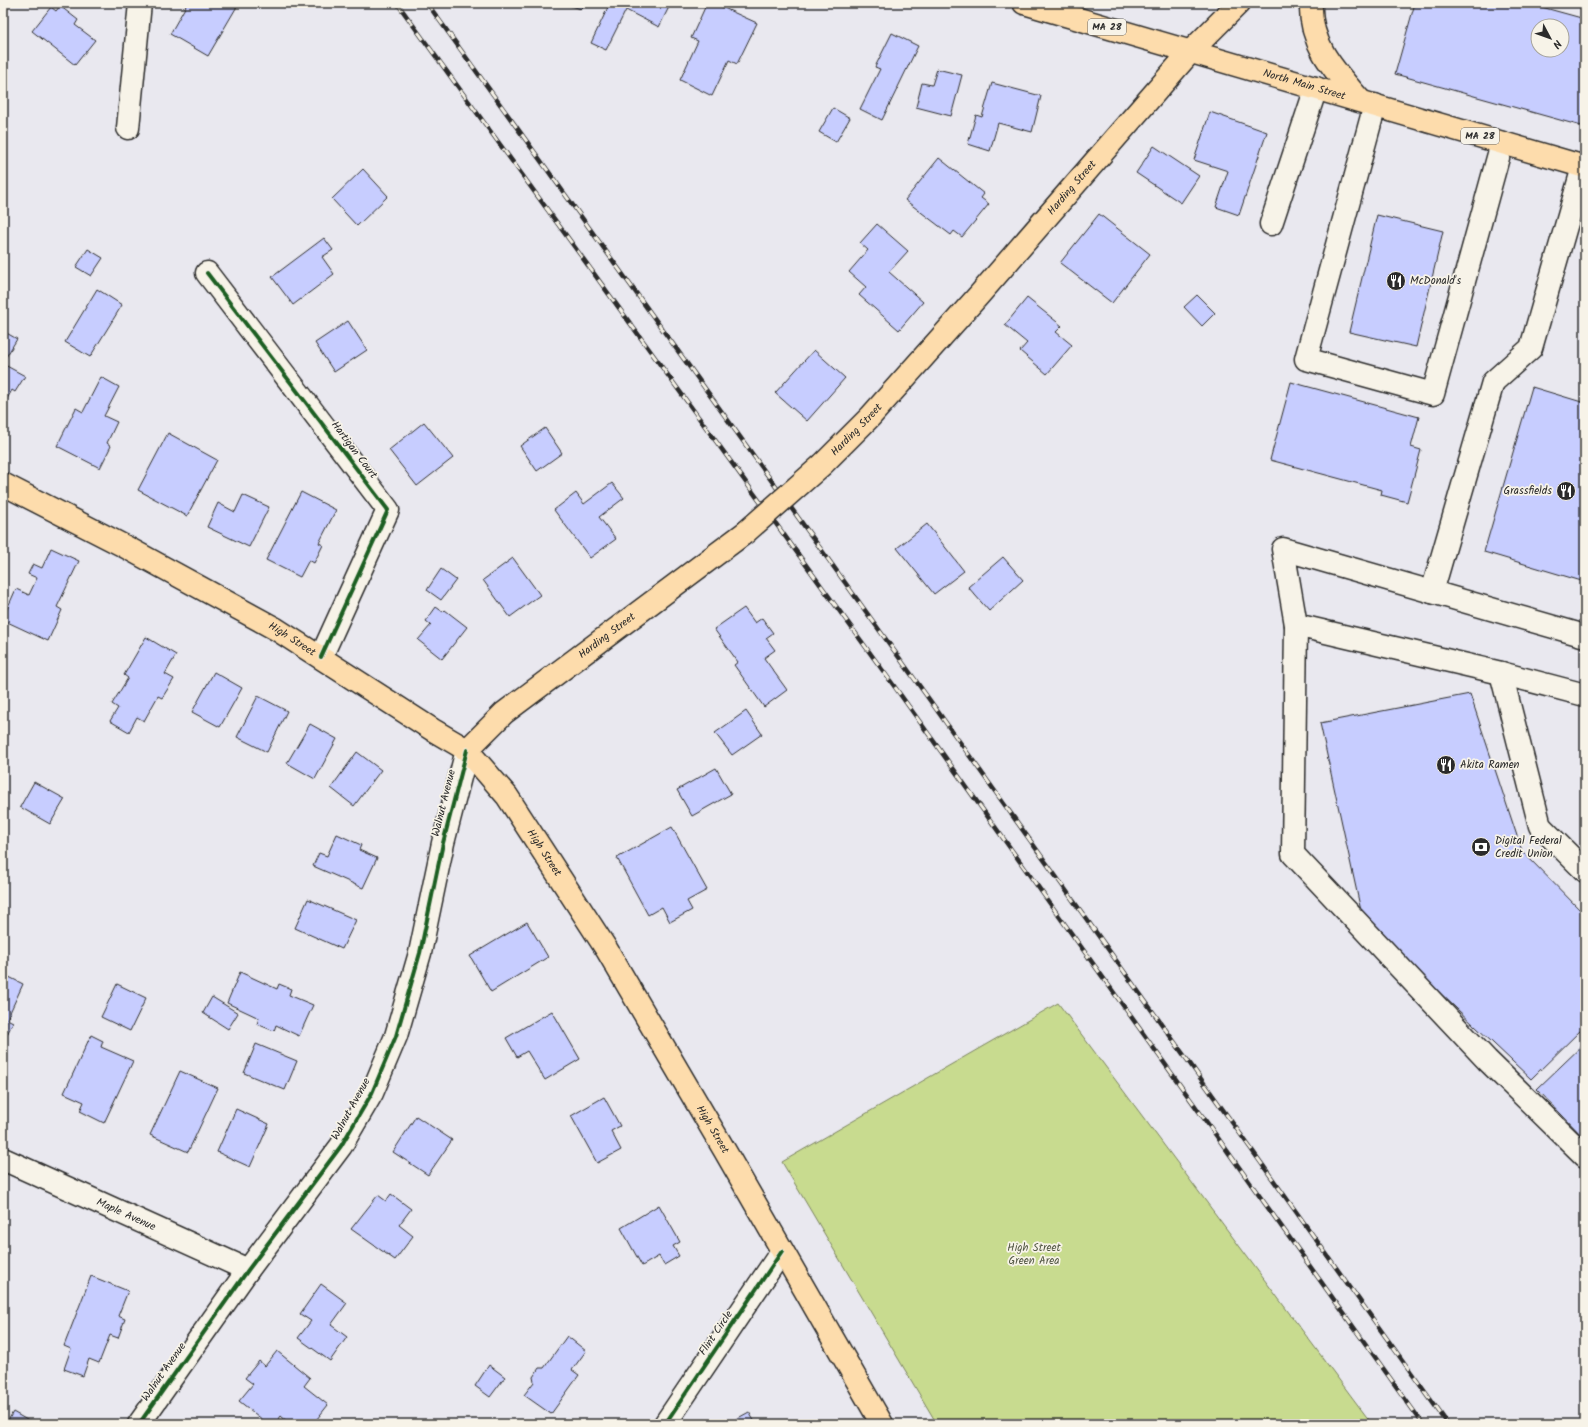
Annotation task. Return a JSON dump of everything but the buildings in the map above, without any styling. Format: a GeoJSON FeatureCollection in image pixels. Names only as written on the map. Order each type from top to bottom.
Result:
{"type":"FeatureCollection","features":[{"type":"Feature","properties":{"kind":"main road","name":"North Main Street"},"geometry":{"type":"LineString","coordinates":[[1024,3],[1584,167]]}},
{"type":"Feature","properties":{"kind":"main road","name":"Harding Street"},"geometry":{"type":"LineString","coordinates":[[467,750],[504,714],[746,532],[823,464],[870,417],[979,295],[1190,51],[1239,3]]}},
{"type":"Feature","properties":{"kind":"main road"},"geometry":{"type":"LineString","coordinates":[[1311,3],[1315,36],[1324,56],[1368,103]]}},
{"type":"Feature","properties":{"kind":"main road","name":"High Street"},"geometry":{"type":"LineString","coordinates":[[3,484],[124,546],[276,629],[433,730],[467,750],[507,796],[607,950],[726,1151],[882,1424]]}},
{"type":"Feature","properties":{"kind":"street"},"geometry":{"type":"LineString","coordinates":[[128,128],[140,3]]}},
{"type":"Feature","properties":{"kind":"street"},"geometry":{"type":"LineString","coordinates":[[1271,224],[1316,88]]}},
{"type":"Feature","properties":{"kind":"street"},"geometry":{"type":"LineString","coordinates":[[1368,103],[1306,359],[1433,394],[1502,143]]}},
{"type":"Feature","properties":{"kind":"street"},"geometry":{"type":"LineString","coordinates":[[1432,592],[1493,382],[1531,348],[1584,167]]}},
{"type":"Feature","properties":{"kind":"street","name":"Hartigan Court"},"geometry":{"type":"LineString","coordinates":[[206,273],[388,510],[320,658]]}},
{"type":"Feature","properties":{"kind":"street"},"geometry":{"type":"LineString","coordinates":[[1585,636],[1283,549],[1296,625],[1293,854],[1487,1060],[1585,1156]]}},
{"type":"Feature","properties":{"kind":"street"},"geometry":{"type":"LineString","coordinates":[[1296,625],[1502,673],[1585,695]]}},
{"type":"Feature","properties":{"kind":"street"},"geometry":{"type":"LineString","coordinates":[[1502,673],[1540,826],[1585,871]]}},
{"type":"Feature","properties":{"kind":"street","name":"Walnut Avenue"},"geometry":{"type":"LineString","coordinates":[[139,1424],[248,1270],[341,1146],[372,1093],[396,1036],[420,952],[443,844],[467,750]]}},
{"type":"Feature","properties":{"kind":"street","name":"Maple Avenue"},"geometry":{"type":"LineString","coordinates":[[3,1158],[248,1270]]}},
{"type":"Feature","properties":{"kind":"street","name":"Flint Circle"},"geometry":{"type":"LineString","coordinates":[[665,1424],[782,1251]]}},
{"type":"Feature","properties":{"kind":"green space","name":"High Street Green Area"},"geometry":{"type":"Polygon","coordinates":[[[1058,1003],[1372,1424],[937,1424],[782,1162],[1058,1003]]]}},
{"type":"Feature","properties":{"kind":"railway"},"geometry":{"type":"LineString","coordinates":[[397,3],[897,690],[1423,1424]]}},
{"type":"Feature","properties":{"kind":"railway"},"geometry":{"type":"LineString","coordinates":[[427,3],[916,681],[1448,1424]]}},
{"type":"Feature","properties":{"kind":"cycle path"},"geometry":{"type":"LineString","coordinates":[[207,273],[388,510],[321,657]]}},
{"type":"Feature","properties":{"kind":"cycle path"},"geometry":{"type":"LineString","coordinates":[[139,1424],[248,1270],[341,1146],[372,1093],[396,1036],[420,953],[443,843],[467,750]]}},
{"type":"Feature","properties":{"kind":"cycle path"},"geometry":{"type":"LineString","coordinates":[[665,1424],[782,1251]]}},
{"type":"Feature","properties":{"kind":"place","name":"McDonald's"},"geometry":{"type":"Point","coordinates":[1396,281]}},
{"type":"Feature","properties":{"kind":"place","name":"Grassfields"},"geometry":{"type":"Point","coordinates":[1566,491]}},
{"type":"Feature","properties":{"kind":"place","name":"Akita Ramen"},"geometry":{"type":"Point","coordinates":[1446,765]}},
{"type":"Feature","properties":{"kind":"place","name":"Digital Federal Credit Union"},"geometry":{"type":"Point","coordinates":[1481,847]}}]}
